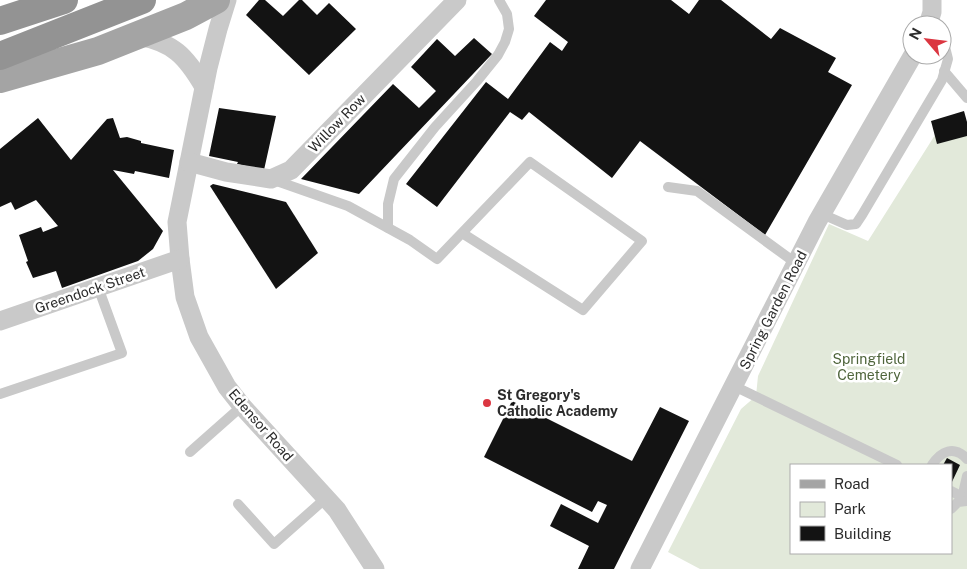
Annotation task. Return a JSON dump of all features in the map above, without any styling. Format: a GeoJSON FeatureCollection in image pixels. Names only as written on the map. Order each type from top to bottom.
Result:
{"type":"FeatureCollection","features":[{"type":"Feature","properties":{"kind":"highway"},"geometry":{"type":"LineString","coordinates":[[0,21],[64,0]]}},
{"type":"Feature","properties":{"kind":"highway"},"geometry":{"type":"LineString","coordinates":[[0,56],[142,0]]}},
{"type":"Feature","properties":{"kind":"main road"},"geometry":{"type":"LineString","coordinates":[[0,79],[98,51],[186,16],[216,0]]}},
{"type":"Feature","properties":{"kind":"street","name":"Edensor Road"},"geometry":{"type":"LineString","coordinates":[[227,0],[204,87],[177,222],[185,296],[199,337],[227,387],[337,510],[375,569]]}},
{"type":"Feature","properties":{"kind":"street","name":"Willow Row"},"geometry":{"type":"LineString","coordinates":[[270,178],[291,170],[457,0]]}},
{"type":"Feature","properties":{"kind":"street"},"geometry":{"type":"LineString","coordinates":[[932,0],[932,15]]}},
{"type":"Feature","properties":{"kind":"street"},"geometry":{"type":"LineString","coordinates":[[136,36],[162,41],[174,48],[194,69],[204,87]]}},
{"type":"Feature","properties":{"kind":"street","name":"Spring Garden Road"},"geometry":{"type":"LineString","coordinates":[[640,569],[822,214],[906,65]]}},
{"type":"Feature","properties":{"kind":"street"},"geometry":{"type":"LineString","coordinates":[[189,162],[226,172],[270,178]]}},
{"type":"Feature","properties":{"kind":"street","name":"Greendock Street"},"geometry":{"type":"LineString","coordinates":[[0,321],[180,260]]}},
{"type":"Feature","properties":{"kind":"lane"},"geometry":{"type":"LineString","coordinates":[[388,228],[388,204],[394,179],[435,127],[477,81],[498,55],[505,42],[509,29],[508,14],[499,0]]}},
{"type":"Feature","properties":{"kind":"lane"},"geometry":{"type":"LineString","coordinates":[[822,214],[847,225],[856,224],[942,80],[946,65]]}},
{"type":"Feature","properties":{"kind":"lane"},"geometry":{"type":"LineString","coordinates":[[944,71],[967,98]]}},
{"type":"Feature","properties":{"kind":"lane"},"geometry":{"type":"LineString","coordinates":[[270,178],[348,206],[410,240],[437,259],[462,232],[530,162],[642,241],[583,310],[462,232]]}},
{"type":"Feature","properties":{"kind":"lane"},"geometry":{"type":"LineString","coordinates":[[668,187],[697,192],[797,264]]}},
{"type":"Feature","properties":{"kind":"lane"},"geometry":{"type":"LineString","coordinates":[[0,394],[122,353],[98,287]]}},
{"type":"Feature","properties":{"kind":"lane"},"geometry":{"type":"LineString","coordinates":[[734,386],[895,464]]}},
{"type":"Feature","properties":{"kind":"lane"},"geometry":{"type":"LineString","coordinates":[[190,452],[242,406]]}},
{"type":"Feature","properties":{"kind":"lane"},"geometry":{"type":"LineString","coordinates":[[933,464],[944,452],[951,450],[963,454],[967,459]]}},
{"type":"Feature","properties":{"kind":"lane"},"geometry":{"type":"LineString","coordinates":[[967,476],[964,489],[967,499]]}},
{"type":"Feature","properties":{"kind":"lane"},"geometry":{"type":"LineString","coordinates":[[952,492],[967,499]]}},
{"type":"Feature","properties":{"kind":"lane"},"geometry":{"type":"LineString","coordinates":[[238,504],[274,544],[326,498]]}},
{"type":"Feature","properties":{"kind":"lane"},"geometry":{"type":"LineString","coordinates":[[952,508],[958,502],[967,499]]}},
{"type":"Feature","properties":{"kind":"green space","name":"Springfield Cemetery"},"geometry":{"type":"Polygon","coordinates":[[[935,135],[967,136],[967,569],[700,569],[668,552],[741,409],[756,396],[758,376],[829,224],[868,241],[935,135]]]}},
{"type":"Feature","properties":{"kind":"building"},"geometry":{"type":"Polygon","coordinates":[[[259,0],[265,0],[283,16],[299,0],[302,0],[317,15],[329,3],[356,29],[309,75],[246,15],[259,0]]]}},
{"type":"Feature","properties":{"kind":"building"},"geometry":{"type":"Polygon","coordinates":[[[546,0],[671,0],[689,14],[699,0],[721,0],[771,39],[780,28],[836,58],[828,72],[852,85],[765,235],[640,141],[612,178],[529,112],[522,120],[510,112],[437,207],[406,184],[486,82],[508,99],[550,42],[562,51],[568,42],[534,16],[546,0]]]}},
{"type":"Feature","properties":{"kind":"building"},"geometry":{"type":"Polygon","coordinates":[[[474,38],[492,54],[359,194],[301,179],[393,84],[419,108],[436,91],[411,67],[437,39],[455,56],[474,38]]]}},
{"type":"Feature","properties":{"kind":"building"},"geometry":{"type":"Polygon","coordinates":[[[219,108],[276,116],[264,170],[209,156],[219,108]]]}},
{"type":"Feature","properties":{"kind":"building"},"geometry":{"type":"Polygon","coordinates":[[[964,111],[967,122],[967,136],[937,144],[931,121],[964,111]]]}},
{"type":"Feature","properties":{"kind":"building"},"geometry":{"type":"Polygon","coordinates":[[[38,118],[71,160],[107,119],[113,118],[120,138],[127,137],[141,141],[141,143],[174,150],[169,178],[135,171],[134,174],[113,170],[163,231],[153,249],[138,261],[62,288],[56,271],[33,278],[26,262],[28,261],[19,235],[41,227],[43,232],[58,226],[36,200],[15,210],[11,202],[0,207],[0,149],[38,118]]]}},
{"type":"Feature","properties":{"kind":"building"},"geometry":{"type":"Polygon","coordinates":[[[213,184],[286,202],[318,253],[276,289],[210,186],[213,184]]]}},
{"type":"Feature","properties":{"kind":"building"},"geometry":{"type":"Polygon","coordinates":[[[512,401],[632,461],[660,407],[689,421],[614,569],[578,569],[589,546],[550,526],[561,504],[598,523],[607,505],[598,501],[592,512],[484,457],[512,401]]]}},
{"type":"Feature","properties":{"kind":"building"},"geometry":{"type":"Polygon","coordinates":[[[947,458],[960,465],[952,482],[952,464],[944,464],[947,458]]]}},
{"type":"Feature","properties":{"kind":"place","name":"St Gregory's Catholic Academy"},"geometry":{"type":"Point","coordinates":[487,403]}}]}
